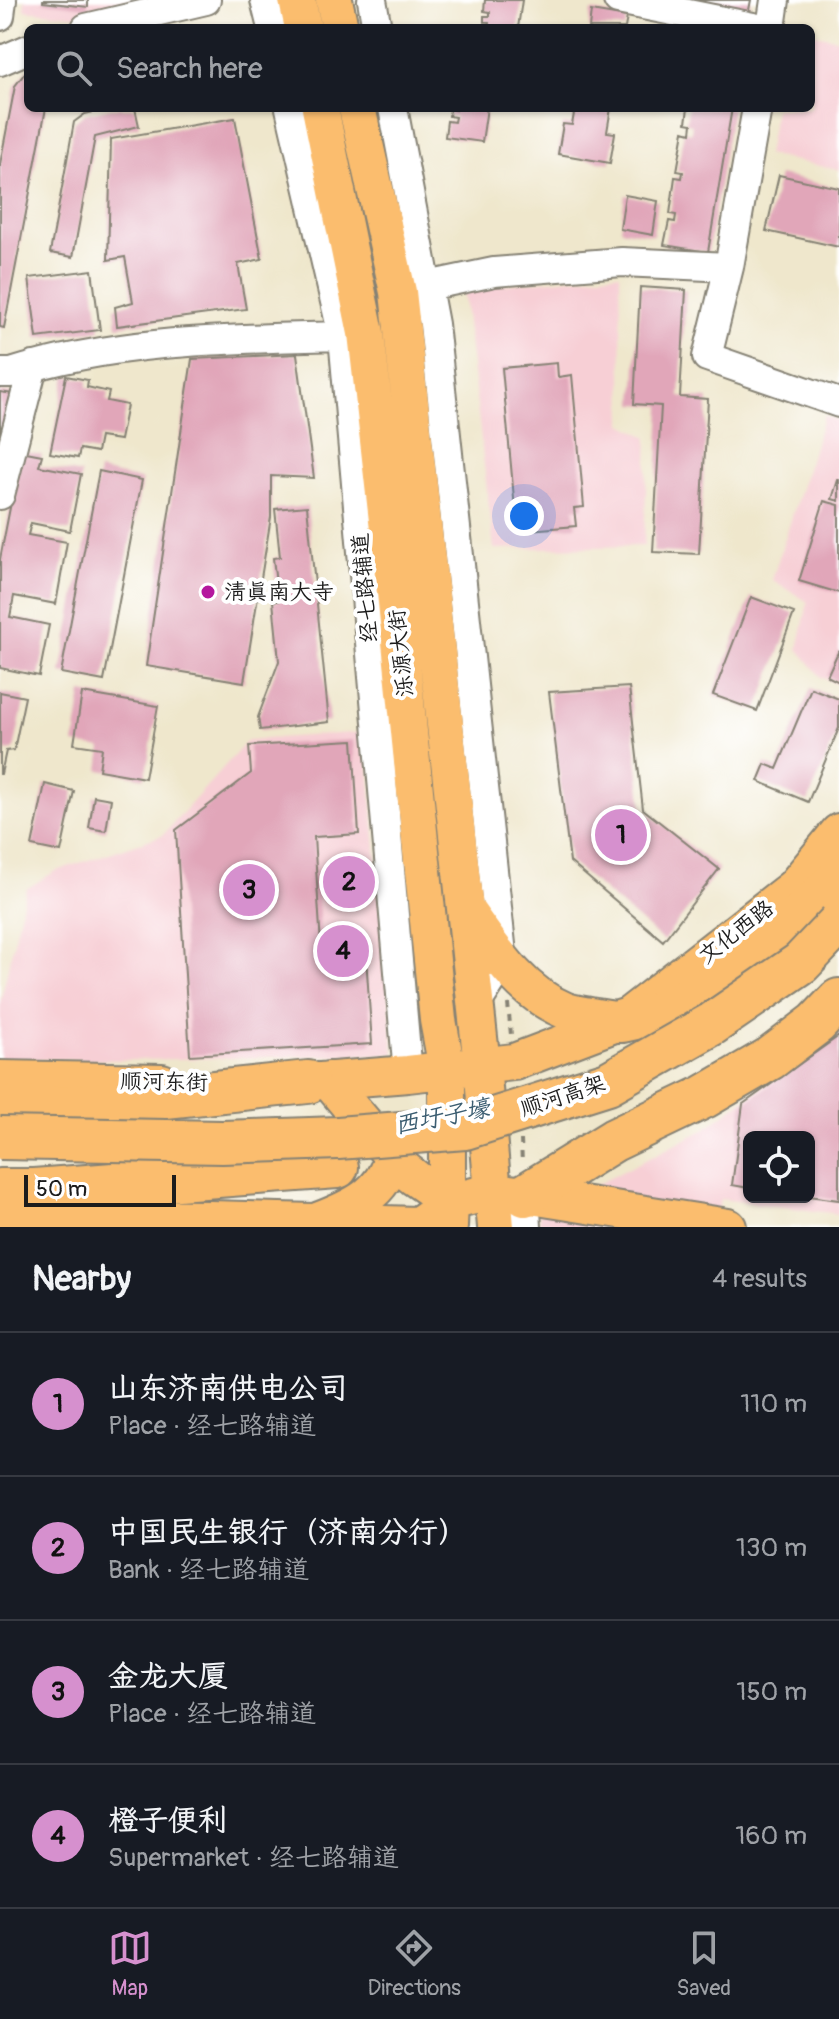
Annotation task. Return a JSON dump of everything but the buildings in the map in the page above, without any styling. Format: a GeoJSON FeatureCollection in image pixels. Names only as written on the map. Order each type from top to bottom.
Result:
{"type":"FeatureCollection","features":[{"type":"Feature","properties":{"kind":"highway"},"geometry":{"type":"LineString","coordinates":[[622,1021],[663,1012],[716,983],[780,934],[839,878]]}},
{"type":"Feature","properties":{"kind":"highway","name":"顺河高架"},"geometry":{"type":"LineString","coordinates":[[0,1138],[222,1142],[338,1138],[465,1128],[608,1083],[725,1016],[801,963],[839,923]]}},
{"type":"Feature","properties":{"kind":"highway","name":"顺河高架"},"geometry":{"type":"LineString","coordinates":[[0,1164],[337,1167],[468,1153],[613,1112],[725,1046],[811,985],[839,959]]}},
{"type":"Feature","properties":{"kind":"highway"},"geometry":{"type":"LineString","coordinates":[[509,1195],[704,1097],[771,1058],[817,1023],[839,1000]]}},
{"type":"Feature","properties":{"kind":"highway"},"geometry":{"type":"LineString","coordinates":[[0,1108],[70,1107],[318,1081]]}},
{"type":"Feature","properties":{"kind":"highway"},"geometry":{"type":"LineString","coordinates":[[0,1190],[337,1167]]}},
{"type":"Feature","properties":{"kind":"main road"},"geometry":{"type":"LineString","coordinates":[[297,0],[302,24]]}},
{"type":"Feature","properties":{"kind":"main road"},"geometry":{"type":"LineString","coordinates":[[334,0],[339,24]]}},
{"type":"Feature","properties":{"kind":"main road","name":"泺源大街"},"geometry":{"type":"LineString","coordinates":[[321,112],[395,592],[438,1020],[475,1078]]}},
{"type":"Feature","properties":{"kind":"main road","name":"泺源大街"},"geometry":{"type":"LineString","coordinates":[[358,112],[412,289],[465,909],[476,1005],[475,1078],[428,1197]]}},
{"type":"Feature","properties":{"kind":"main road","name":"文化西路"},"geometry":{"type":"LineString","coordinates":[[622,1021],[794,887],[839,832]]}},
{"type":"Feature","properties":{"kind":"main road"},"geometry":{"type":"LineString","coordinates":[[465,909],[503,963],[533,991],[565,1010],[622,1021]]}},
{"type":"Feature","properties":{"kind":"main road","name":"顺河东街"},"geometry":{"type":"LineString","coordinates":[[0,1079],[192,1083],[318,1081],[408,1074],[475,1078],[622,1021]]}},
{"type":"Feature","properties":{"kind":"main road"},"geometry":{"type":"LineString","coordinates":[[475,1078],[509,1195],[496,1227]]}},
{"type":"Feature","properties":{"kind":"main road"},"geometry":{"type":"LineString","coordinates":[[318,1081],[361,1119],[428,1197]]}},
{"type":"Feature","properties":{"kind":"main road"},"geometry":{"type":"LineString","coordinates":[[314,1223],[354,1207],[428,1197],[509,1195],[728,1227]]}},
{"type":"Feature","properties":{"kind":"main road"},"geometry":{"type":"LineString","coordinates":[[0,1217],[418,1225],[428,1197]]}},
{"type":"Feature","properties":{"kind":"street"},"geometry":{"type":"LineString","coordinates":[[0,16],[2,0]]}},
{"type":"Feature","properties":{"kind":"street"},"geometry":{"type":"LineString","coordinates":[[103,24],[206,0]]}},
{"type":"Feature","properties":{"kind":"street"},"geometry":{"type":"LineString","coordinates":[[265,0],[271,24]]}},
{"type":"Feature","properties":{"kind":"street"},"geometry":{"type":"LineString","coordinates":[[372,0],[376,24]]}},
{"type":"Feature","properties":{"kind":"street"},"geometry":{"type":"LineString","coordinates":[[618,0],[738,24]]}},
{"type":"Feature","properties":{"kind":"street"},"geometry":{"type":"LineString","coordinates":[[772,24],[775,0]]}},
{"type":"Feature","properties":{"kind":"street"},"geometry":{"type":"LineString","coordinates":[[0,61],[24,51]]}},
{"type":"Feature","properties":{"kind":"street","name":"经七路辅道"},"geometry":{"type":"LineString","coordinates":[[291,112],[355,334],[408,1074]]}},
{"type":"Feature","properties":{"kind":"street"},"geometry":{"type":"LineString","coordinates":[[393,112],[412,289],[434,324],[503,963],[476,1005]]}},
{"type":"Feature","properties":{"kind":"street"},"geometry":{"type":"LineString","coordinates":[[756,112],[729,267],[707,357],[839,403]]}},
{"type":"Feature","properties":{"kind":"street"},"geometry":{"type":"LineString","coordinates":[[412,289],[494,272],[622,262],[729,267]]}},
{"type":"Feature","properties":{"kind":"street"},"geometry":{"type":"LineString","coordinates":[[0,373],[95,352],[207,340],[355,334]]}},
{"type":"Feature","properties":{"kind":"street"},"geometry":{"type":"LineString","coordinates":[[0,495],[33,366]]}},
{"type":"Feature","properties":{"kind":"path"},"geometry":{"type":"LineString","coordinates":[[475,1078],[503,963]]}},
{"type":"Feature","properties":{"kind":"shaded area"},"geometry":{"type":"Polygon","coordinates":[[[25,0],[160,0],[81,16],[24,10],[25,0]]]}},
{"type":"Feature","properties":{"kind":"shaded area"},"geometry":{"type":"Polygon","coordinates":[[[815,34],[839,39],[839,170],[767,155],[774,112],[815,112],[815,34]]]}},
{"type":"Feature","properties":{"kind":"shaded area"},"geometry":{"type":"Polygon","coordinates":[[[620,273],[623,424],[648,437],[644,546],[494,549],[463,289],[620,273]]]}},
{"type":"Feature","properties":{"kind":"shaded area"},"geometry":{"type":"Polygon","coordinates":[[[824,415],[839,421],[839,685],[821,677],[798,649],[808,602],[772,580],[824,415]]]}},
{"type":"Feature","properties":{"kind":"shaded area"},"geometry":{"type":"Polygon","coordinates":[[[366,732],[394,1054],[134,1060],[0,1059],[0,1003],[26,889],[56,871],[163,835],[248,740],[366,732]]]}},
{"type":"Feature","properties":{"kind":"shaded area"},"geometry":{"type":"Polygon","coordinates":[[[839,1030],[839,1214],[752,1203],[815,1203],[815,1131],[743,1131],[743,1202],[720,1199],[716,1227],[540,1227],[539,1214],[702,1131],[839,1030]]]}},
{"type":"Feature","properties":{"kind":"place","name":"清真南大寺"},"geometry":{"type":"Point","coordinates":[208,592]}},
{"type":"Feature","properties":{"kind":"place","name":"山东济南供电公司"},"geometry":{"type":"Point","coordinates":[621,835]}},
{"type":"Feature","properties":{"kind":"place","name":"中国民生银行（济南分行）"},"geometry":{"type":"Point","coordinates":[349,882]}},
{"type":"Feature","properties":{"kind":"place","name":"金龙大厦"},"geometry":{"type":"Point","coordinates":[249,890]}},
{"type":"Feature","properties":{"kind":"place","name":"橙子便利"},"geometry":{"type":"Point","coordinates":[343,951]}},
{"type":"Feature","properties":{"kind":"water label","name":"西圩子壕"},"geometry":{"type":"Point","coordinates":[442,1117]}}]}
